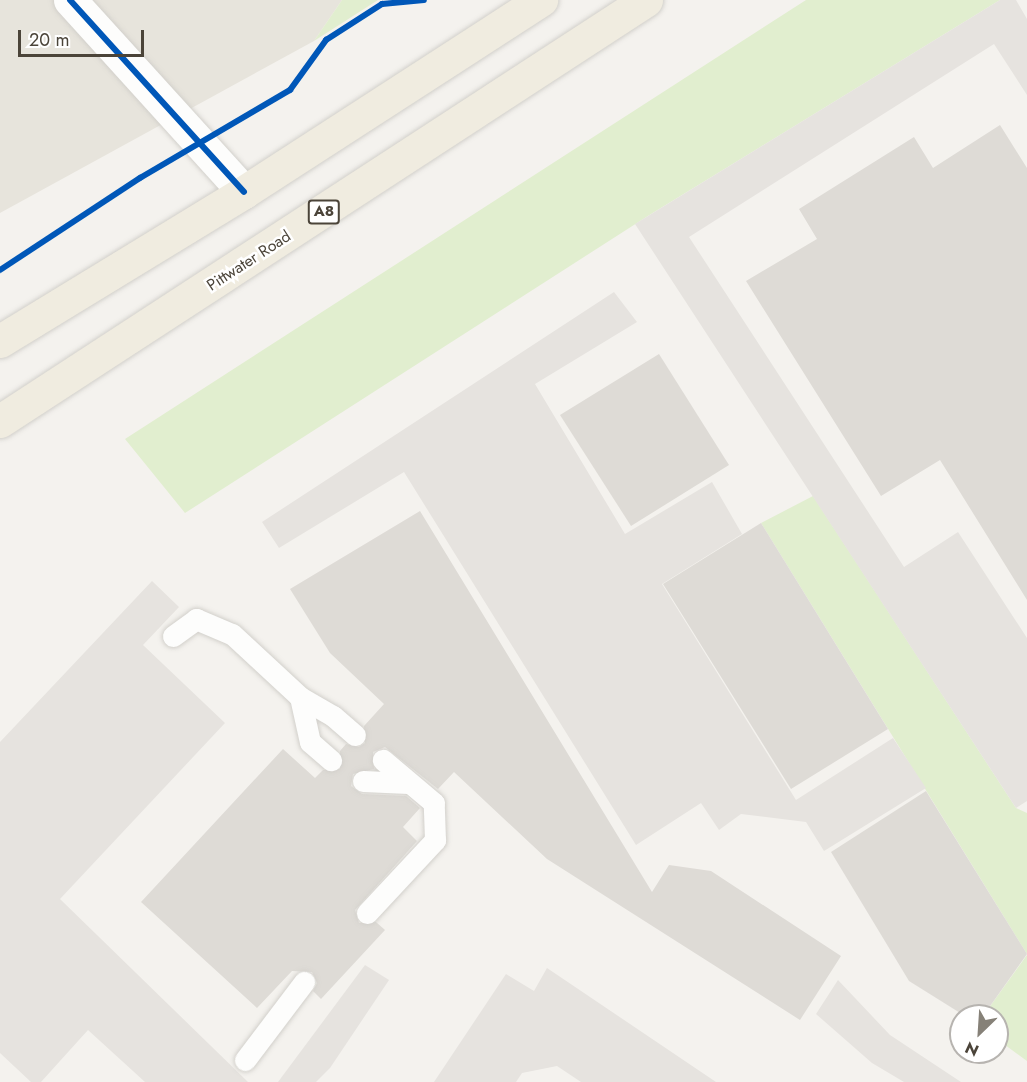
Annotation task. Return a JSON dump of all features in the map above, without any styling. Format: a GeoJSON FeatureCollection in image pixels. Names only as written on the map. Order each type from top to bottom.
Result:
{"type":"FeatureCollection","features":[{"type":"Feature","properties":{"kind":"highway"},"geometry":{"type":"LineString","coordinates":[[0,341],[244,192],[541,0]]}},
{"type":"Feature","properties":{"kind":"highway","name":"Pittwater Road"},"geometry":{"type":"LineString","coordinates":[[0,420],[646,0]]}},
{"type":"Feature","properties":{"kind":"street"},"geometry":{"type":"LineString","coordinates":[[70,0],[244,192]]}},
{"type":"Feature","properties":{"kind":"lane"},"geometry":{"type":"LineString","coordinates":[[173,636],[196,619],[232,634],[300,697],[333,716],[355,735]]}},
{"type":"Feature","properties":{"kind":"lane"},"geometry":{"type":"LineString","coordinates":[[300,697],[310,742],[331,760]]}},
{"type":"Feature","properties":{"kind":"lane"},"geometry":{"type":"LineString","coordinates":[[367,913],[435,840],[434,803],[382,760]]}},
{"type":"Feature","properties":{"kind":"lane"},"geometry":{"type":"LineString","coordinates":[[363,781],[408,783]]}},
{"type":"Feature","properties":{"kind":"lane"},"geometry":{"type":"LineString","coordinates":[[244,1060],[304,982]]}},
{"type":"Feature","properties":{"kind":"shaded area"},"geometry":{"type":"Polygon","coordinates":[[[0,0],[342,0],[314,41],[0,213],[0,0]]]}},
{"type":"Feature","properties":{"kind":"shaded area"},"geometry":{"type":"Polygon","coordinates":[[[1000,0],[1016,0],[1027,19],[1027,95],[994,44],[689,237],[904,567],[958,532],[1027,638],[1027,801],[1016,808],[635,224],[1000,0]]]}},
{"type":"Feature","properties":{"kind":"shaded area"},"geometry":{"type":"Polygon","coordinates":[[[614,292],[637,322],[535,384],[625,534],[712,482],[742,534],[662,584],[796,800],[893,738],[926,788],[824,851],[806,822],[741,814],[719,830],[701,803],[636,845],[404,472],[279,548],[262,522],[614,292]]]}},
{"type":"Feature","properties":{"kind":"shaded area"},"geometry":{"type":"Polygon","coordinates":[[[152,581],[179,607],[143,645],[225,723],[60,899],[248,1082],[145,1082],[88,1030],[41,1082],[31,1082],[0,1053],[0,742],[152,581]]]}},
{"type":"Feature","properties":{"kind":"shaded area"},"geometry":{"type":"Polygon","coordinates":[[[365,965],[389,980],[330,1068],[316,1082],[278,1082],[365,965]]]}},
{"type":"Feature","properties":{"kind":"shaded area"},"geometry":{"type":"Polygon","coordinates":[[[547,968],[716,1082],[581,1082],[557,1066],[522,1073],[516,1082],[434,1082],[506,974],[534,991],[547,968]]]}},
{"type":"Feature","properties":{"kind":"shaded area"},"geometry":{"type":"Polygon","coordinates":[[[838,980],[890,1035],[961,1082],[904,1082],[872,1063],[816,1014],[838,980]]]}},
{"type":"Feature","properties":{"kind":"green space"},"geometry":{"type":"Polygon","coordinates":[[[342,0],[378,0],[314,41],[342,0]]]}},
{"type":"Feature","properties":{"kind":"green space"},"geometry":{"type":"Polygon","coordinates":[[[806,0],[1000,0],[651,214],[185,513],[125,439],[806,0]]]}},
{"type":"Feature","properties":{"kind":"green space"},"geometry":{"type":"Polygon","coordinates":[[[813,496],[1016,808],[1027,813],[1027,954],[761,523],[813,496]]]}},
{"type":"Feature","properties":{"kind":"green space"},"geometry":{"type":"Polygon","coordinates":[[[1027,955],[1027,1061],[1009,1048],[1009,1004],[992,1004],[1027,955]]]}},
{"type":"Feature","properties":{"kind":"building"},"geometry":{"type":"Polygon","coordinates":[[[1000,125],[1027,168],[1027,600],[940,460],[881,496],[746,281],[817,239],[799,209],[914,137],[933,168],[1000,125]]]}},
{"type":"Feature","properties":{"kind":"building"},"geometry":{"type":"Polygon","coordinates":[[[659,354],[729,465],[631,526],[560,415],[659,354]]]}},
{"type":"Feature","properties":{"kind":"building"},"geometry":{"type":"Polygon","coordinates":[[[420,511],[652,892],[669,865],[711,871],[841,956],[800,1020],[547,859],[454,772],[438,789],[385,747],[373,752],[374,769],[353,774],[351,786],[362,794],[406,796],[420,808],[403,827],[417,841],[355,910],[359,923],[376,922],[385,930],[321,999],[313,991],[317,983],[312,972],[292,971],[257,1008],[141,902],[283,749],[315,778],[323,770],[340,769],[340,751],[346,744],[359,747],[365,743],[364,726],[384,704],[330,653],[290,589],[420,511]]]}},
{"type":"Feature","properties":{"kind":"building"},"geometry":{"type":"Polygon","coordinates":[[[761,523],[888,729],[791,789],[663,584],[761,523]]]}},
{"type":"Feature","properties":{"kind":"building"},"geometry":{"type":"Polygon","coordinates":[[[926,791],[1027,954],[992,1004],[949,1004],[949,1006],[909,981],[831,852],[926,791]]]}},
{"type":"Feature","properties":{"kind":"cycle path"},"geometry":{"type":"LineString","coordinates":[[70,0],[244,192]]}},
{"type":"Feature","properties":{"kind":"cycle path"},"geometry":{"type":"LineString","coordinates":[[0,270],[140,178],[290,90],[326,40],[382,4],[424,0]]}}]}
